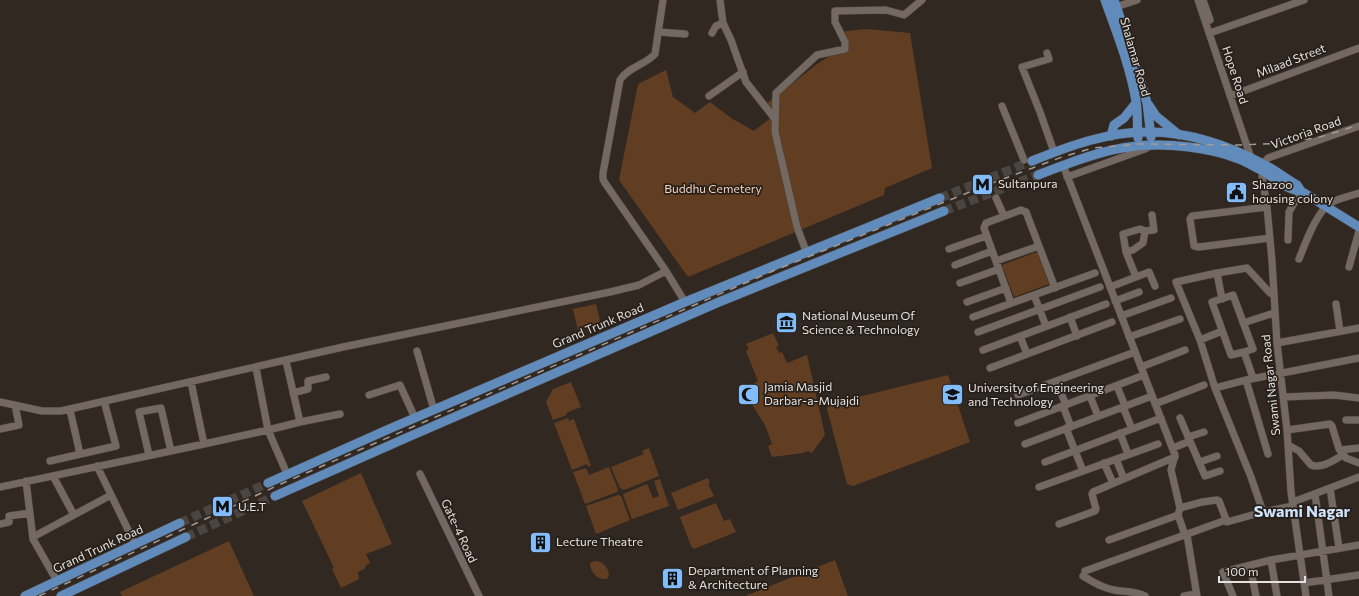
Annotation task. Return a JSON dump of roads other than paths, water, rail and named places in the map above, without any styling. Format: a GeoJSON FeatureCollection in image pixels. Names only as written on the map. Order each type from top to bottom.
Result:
{"type":"FeatureCollection","features":[{"type":"Feature","properties":{"kind":"main road","name":"Shalamar Road"},"geometry":{"type":"LineString","coordinates":[[1105,0],[1126,60],[1136,103],[1138,145]]}},
{"type":"Feature","properties":{"kind":"main road","name":"Shalamar Road"},"geometry":{"type":"LineString","coordinates":[[1115,4],[1133,55],[1147,103],[1151,144]]}},
{"type":"Feature","properties":{"kind":"main road"},"geometry":{"type":"LineString","coordinates":[[1111,136],[1114,125],[1124,118],[1136,103]]}},
{"type":"Feature","properties":{"kind":"main road"},"geometry":{"type":"LineString","coordinates":[[1147,103],[1156,116],[1179,135]]}},
{"type":"Feature","properties":{"kind":"main road"},"geometry":{"type":"LineString","coordinates":[[1028,161],[1111,136],[1150,132],[1179,135],[1219,145],[1251,158],[1264,168]]}},
{"type":"Feature","properties":{"kind":"main road"},"geometry":{"type":"LineString","coordinates":[[1038,175],[1099,153],[1138,145],[1151,144],[1182,146],[1214,151],[1264,168],[1298,185],[1301,192],[1359,227]]}},
{"type":"Feature","properties":{"kind":"main road","name":"Grand Trunk Road"},"geometry":{"type":"LineString","coordinates":[[268,483],[389,429],[685,302],[806,251],[940,198]]}},
{"type":"Feature","properties":{"kind":"main road"},"geometry":{"type":"LineString","coordinates":[[275,496],[719,302],[944,211]]}},
{"type":"Feature","properties":{"kind":"main road"},"geometry":{"type":"LineString","coordinates":[[389,429],[394,443]]}},
{"type":"Feature","properties":{"kind":"main road","name":"Grand Trunk Road"},"geometry":{"type":"LineString","coordinates":[[25,596],[180,524]]}},
{"type":"Feature","properties":{"kind":"main road"},"geometry":{"type":"LineString","coordinates":[[61,596],[186,537]]}},
{"type":"Feature","properties":{"kind":"street"},"geometry":{"type":"LineString","coordinates":[[663,0],[655,54],[651,58],[626,72],[620,80],[603,179],[685,302]]}},
{"type":"Feature","properties":{"kind":"street"},"geometry":{"type":"LineString","coordinates":[[720,0],[723,23],[731,40],[746,82],[775,119]]}},
{"type":"Feature","properties":{"kind":"street"},"geometry":{"type":"LineString","coordinates":[[806,251],[797,227],[775,132],[776,93],[817,55],[845,49],[845,42],[835,22],[835,11],[886,10],[904,15],[922,0]]}},
{"type":"Feature","properties":{"kind":"street"},"geometry":{"type":"LineString","coordinates":[[1115,4],[1137,0]]}},
{"type":"Feature","properties":{"kind":"street","name":"Hope Road"},"geometry":{"type":"LineString","coordinates":[[1198,0],[1212,33],[1230,96],[1251,158]]}},
{"type":"Feature","properties":{"kind":"street"},"geometry":{"type":"LineString","coordinates":[[1203,0],[1212,33],[1304,0]]}},
{"type":"Feature","properties":{"kind":"street"},"geometry":{"type":"LineString","coordinates":[[712,33],[716,26],[723,23]]}},
{"type":"Feature","properties":{"kind":"street"},"geometry":{"type":"LineString","coordinates":[[659,32],[685,34]]}},
{"type":"Feature","properties":{"kind":"street","name":"Milaad Street"},"geometry":{"type":"LineString","coordinates":[[1230,96],[1359,48]]}},
{"type":"Feature","properties":{"kind":"street"},"geometry":{"type":"LineString","coordinates":[[1047,53],[1049,59],[1022,67],[1054,152]]}},
{"type":"Feature","properties":{"kind":"street"},"geometry":{"type":"LineString","coordinates":[[709,96],[743,72]]}},
{"type":"Feature","properties":{"kind":"street"},"geometry":{"type":"LineString","coordinates":[[1002,106],[1028,161]]}},
{"type":"Feature","properties":{"kind":"street","name":"Victoria Road"},"geometry":{"type":"LineString","coordinates":[[1264,168],[1268,158],[1359,126]]}},
{"type":"Feature","properties":{"kind":"street"},"geometry":{"type":"LineString","coordinates":[[1067,177],[1145,149],[1151,144]]}},
{"type":"Feature","properties":{"kind":"street"},"geometry":{"type":"LineString","coordinates":[[1063,165],[1160,418],[1173,448],[1175,457],[1171,470],[1179,512],[1186,535],[1196,595],[1184,596]]}},
{"type":"Feature","properties":{"kind":"street","name":"Swami Nagar Road"},"geometry":{"type":"LineString","coordinates":[[1264,168],[1262,176],[1270,238],[1274,314],[1284,397],[1293,504],[1306,596]]}},
{"type":"Feature","properties":{"kind":"street"},"geometry":{"type":"LineString","coordinates":[[1288,240],[1289,212],[1301,192]]}},
{"type":"Feature","properties":{"kind":"street"},"geometry":{"type":"LineString","coordinates":[[1299,259],[1308,236],[1326,207],[1332,202],[1359,193]]}},
{"type":"Feature","properties":{"kind":"street"},"geometry":{"type":"LineString","coordinates":[[996,198],[1004,216]]}},
{"type":"Feature","properties":{"kind":"street"},"geometry":{"type":"LineString","coordinates":[[1267,207],[1192,216],[1190,219],[1191,231],[1194,246],[1270,238]]}},
{"type":"Feature","properties":{"kind":"street"},"geometry":{"type":"LineString","coordinates":[[1012,303],[984,228],[986,223],[1004,216],[1024,210],[1026,212],[1055,288]]}},
{"type":"Feature","properties":{"kind":"street"},"geometry":{"type":"LineString","coordinates":[[1136,277],[1126,252],[1123,234],[1140,229],[1145,231],[1154,230],[1152,215]]}},
{"type":"Feature","properties":{"kind":"street"},"geometry":{"type":"LineString","coordinates":[[1126,252],[1133,250],[1143,243],[1145,231]]}},
{"type":"Feature","properties":{"kind":"street"},"geometry":{"type":"LineString","coordinates":[[1349,267],[1359,231]]}},
{"type":"Feature","properties":{"kind":"street"},"geometry":{"type":"LineString","coordinates":[[949,249],[986,236]]}},
{"type":"Feature","properties":{"kind":"street"},"geometry":{"type":"LineString","coordinates":[[960,283],[1039,246]]}},
{"type":"Feature","properties":{"kind":"street"},"geometry":{"type":"LineString","coordinates":[[955,265],[992,251]]}},
{"type":"Feature","properties":{"kind":"street"},"geometry":{"type":"LineString","coordinates":[[1263,512],[1251,477],[1215,388],[1200,340],[1176,282],[1248,268],[1270,293],[1273,294]]}},
{"type":"Feature","properties":{"kind":"street"},"geometry":{"type":"LineString","coordinates":[[0,402],[51,412],[70,410],[343,347],[610,292],[639,285],[666,272]]}},
{"type":"Feature","properties":{"kind":"street"},"geometry":{"type":"LineString","coordinates":[[1110,287],[1149,272],[1155,286]]}},
{"type":"Feature","properties":{"kind":"street"},"geometry":{"type":"LineString","coordinates":[[973,317],[1095,273]]}},
{"type":"Feature","properties":{"kind":"street"},"geometry":{"type":"LineString","coordinates":[[1217,273],[1222,299]]}},
{"type":"Feature","properties":{"kind":"street"},"geometry":{"type":"LineString","coordinates":[[978,332],[1100,287]]}},
{"type":"Feature","properties":{"kind":"street"},"geometry":{"type":"LineString","coordinates":[[967,302],[1006,288]]}},
{"type":"Feature","properties":{"kind":"street"},"geometry":{"type":"LineString","coordinates":[[1115,301],[1139,292]]}},
{"type":"Feature","properties":{"kind":"street"},"geometry":{"type":"LineString","coordinates":[[1034,295],[1046,326]]}},
{"type":"Feature","properties":{"kind":"street"},"geometry":{"type":"LineString","coordinates":[[1233,295],[1244,323],[1253,349],[1231,355],[1212,302],[1233,295]]}},
{"type":"Feature","properties":{"kind":"street"},"geometry":{"type":"LineString","coordinates":[[1121,316],[1171,298]]}},
{"type":"Feature","properties":{"kind":"street"},"geometry":{"type":"LineString","coordinates":[[983,350],[1106,304]]}},
{"type":"Feature","properties":{"kind":"street"},"geometry":{"type":"LineString","coordinates":[[1336,304],[1340,330]]}},
{"type":"Feature","properties":{"kind":"street"},"geometry":{"type":"LineString","coordinates":[[1244,323],[1274,314]]}},
{"type":"Feature","properties":{"kind":"street"},"geometry":{"type":"LineString","coordinates":[[1070,317],[1076,336]]}},
{"type":"Feature","properties":{"kind":"street"},"geometry":{"type":"LineString","coordinates":[[1129,337],[1180,319]]}},
{"type":"Feature","properties":{"kind":"street"},"geometry":{"type":"LineString","coordinates":[[990,368],[1112,322]]}},
{"type":"Feature","properties":{"kind":"street"},"geometry":{"type":"LineString","coordinates":[[1277,343],[1340,330],[1359,328]]}},
{"type":"Feature","properties":{"kind":"street"},"geometry":{"type":"LineString","coordinates":[[1200,340],[1222,331]]}},
{"type":"Feature","properties":{"kind":"street"},"geometry":{"type":"LineString","coordinates":[[1020,336],[1027,354]]}},
{"type":"Feature","properties":{"kind":"street"},"geometry":{"type":"LineString","coordinates":[[1141,367],[1186,350]]}},
{"type":"Feature","properties":{"kind":"street"},"geometry":{"type":"LineString","coordinates":[[417,351],[434,410]]}},
{"type":"Feature","properties":{"kind":"street"},"geometry":{"type":"LineString","coordinates":[[1018,395],[1135,352]]}},
{"type":"Feature","properties":{"kind":"street"},"geometry":{"type":"LineString","coordinates":[[1244,352],[1268,454]]}},
{"type":"Feature","properties":{"kind":"street"},"geometry":{"type":"LineString","coordinates":[[1215,388],[1250,379],[1359,358]]}},
{"type":"Feature","properties":{"kind":"street"},"geometry":{"type":"LineString","coordinates":[[286,361],[300,422]]}},
{"type":"Feature","properties":{"kind":"street"},"geometry":{"type":"LineString","coordinates":[[256,368],[268,430],[287,474]]}},
{"type":"Feature","properties":{"kind":"street"},"geometry":{"type":"LineString","coordinates":[[1018,423],[1144,376]]}},
{"type":"Feature","properties":{"kind":"street"},"geometry":{"type":"LineString","coordinates":[[294,393],[308,389],[308,381],[326,378]]}},
{"type":"Feature","properties":{"kind":"street"},"geometry":{"type":"LineString","coordinates":[[1056,381],[1075,450],[1083,471]]}},
{"type":"Feature","properties":{"kind":"street"},"geometry":{"type":"LineString","coordinates":[[191,382],[204,444]]}},
{"type":"Feature","properties":{"kind":"street"},"geometry":{"type":"LineString","coordinates":[[369,395],[400,385],[415,418]]}},
{"type":"Feature","properties":{"kind":"street"},"geometry":{"type":"LineString","coordinates":[[1155,404],[1204,385]]}},
{"type":"Feature","properties":{"kind":"street"},"geometry":{"type":"LineString","coordinates":[[1117,386],[1132,429]]}},
{"type":"Feature","properties":{"kind":"street"},"geometry":{"type":"LineString","coordinates":[[1284,397],[1334,394],[1359,398]]}},
{"type":"Feature","properties":{"kind":"street"},"geometry":{"type":"LineString","coordinates":[[1090,396],[1098,416]]}},
{"type":"Feature","properties":{"kind":"street"},"geometry":{"type":"LineString","coordinates":[[1025,444],[1152,396]]}},
{"type":"Feature","properties":{"kind":"street"},"geometry":{"type":"LineString","coordinates":[[50,461],[116,446],[104,401]]}},
{"type":"Feature","properties":{"kind":"street"},"geometry":{"type":"LineString","coordinates":[[0,429],[19,425],[15,405]]}},
{"type":"Feature","properties":{"kind":"street"},"geometry":{"type":"LineString","coordinates":[[149,455],[139,412],[161,408],[171,451]]}},
{"type":"Feature","properties":{"kind":"street"},"geometry":{"type":"LineString","coordinates":[[70,410],[80,454]]}},
{"type":"Feature","properties":{"kind":"street"},"geometry":{"type":"LineString","coordinates":[[0,487],[340,414]]}},
{"type":"Feature","properties":{"kind":"street"},"geometry":{"type":"LineString","coordinates":[[1045,462],[1160,418]]}},
{"type":"Feature","properties":{"kind":"street"},"geometry":{"type":"LineString","coordinates":[[1180,418],[1205,476],[1220,471]]}},
{"type":"Feature","properties":{"kind":"street"},"geometry":{"type":"LineString","coordinates":[[1346,420],[1359,420]]}},
{"type":"Feature","properties":{"kind":"street"},"geometry":{"type":"LineString","coordinates":[[1287,430],[1330,424],[1346,458],[1359,463]]}},
{"type":"Feature","properties":{"kind":"street"},"geometry":{"type":"LineString","coordinates":[[1173,448],[1204,432]]}},
{"type":"Feature","properties":{"kind":"street"},"geometry":{"type":"LineString","coordinates":[[1120,433],[1128,454]]}},
{"type":"Feature","properties":{"kind":"street"},"geometry":{"type":"LineString","coordinates":[[1039,487],[1158,444]]}},
{"type":"Feature","properties":{"kind":"street"},"geometry":{"type":"LineString","coordinates":[[1288,445],[1299,451],[1313,467],[1329,464],[1342,452],[1359,448]]}},
{"type":"Feature","properties":{"kind":"street"},"geometry":{"type":"LineString","coordinates":[[1200,462],[1217,456]]}},
{"type":"Feature","properties":{"kind":"street"},"geometry":{"type":"LineString","coordinates":[[1060,524],[1095,511],[1096,509],[1092,493],[1175,457]]}},
{"type":"Feature","properties":{"kind":"street"},"geometry":{"type":"LineString","coordinates":[[1116,459],[1124,479]]}},
{"type":"Feature","properties":{"kind":"street"},"geometry":{"type":"LineString","coordinates":[[1104,463],[1113,483]]}},
{"type":"Feature","properties":{"kind":"street"},"geometry":{"type":"LineString","coordinates":[[97,466],[135,544]]}},
{"type":"Feature","properties":{"kind":"street","name":"Gate-4 Road"},"geometry":{"type":"LineString","coordinates":[[420,474],[479,596]]}},
{"type":"Feature","properties":{"kind":"street"},"geometry":{"type":"LineString","coordinates":[[53,476],[74,515]]}},
{"type":"Feature","properties":{"kind":"street"},"geometry":{"type":"LineString","coordinates":[[1145,596],[1138,592],[1112,590],[1097,585],[1084,574],[1226,520],[1227,522],[1231,522],[1293,504],[1359,477]]}},
{"type":"Feature","properties":{"kind":"street"},"geometry":{"type":"LineString","coordinates":[[26,481],[33,537],[57,581]]}},
{"type":"Feature","properties":{"kind":"street"},"geometry":{"type":"LineString","coordinates":[[1330,488],[1339,548]]}},
{"type":"Feature","properties":{"kind":"street"},"geometry":{"type":"LineString","coordinates":[[1315,494],[1329,596]]}},
{"type":"Feature","properties":{"kind":"street"},"geometry":{"type":"LineString","coordinates":[[33,537],[111,495]]}},
{"type":"Feature","properties":{"kind":"street"},"geometry":{"type":"LineString","coordinates":[[1109,540],[1202,502],[1219,501],[1226,520]]}},
{"type":"Feature","properties":{"kind":"street"},"geometry":{"type":"LineString","coordinates":[[0,524],[9,522],[9,516],[30,513]]}},
{"type":"Feature","properties":{"kind":"street"},"geometry":{"type":"LineString","coordinates":[[1232,596],[1223,572],[1271,560],[1359,545]]}},
{"type":"Feature","properties":{"kind":"street"},"geometry":{"type":"LineString","coordinates":[[1271,560],[1277,596]]}},
{"type":"Feature","properties":{"kind":"street"},"geometry":{"type":"LineString","coordinates":[[1250,566],[1256,596]]}},
{"type":"Feature","properties":{"kind":"street"},"geometry":{"type":"LineString","coordinates":[[1304,582],[1359,575]]}},
{"type":"Feature","properties":{"kind":"tunnel"},"geometry":{"type":"LineString","coordinates":[[940,198],[1032,161]]}},
{"type":"Feature","properties":{"kind":"tunnel"},"geometry":{"type":"LineString","coordinates":[[944,211],[1038,175]]}},
{"type":"Feature","properties":{"kind":"tunnel"},"geometry":{"type":"LineString","coordinates":[[180,523],[268,483]]}},
{"type":"Feature","properties":{"kind":"tunnel"},"geometry":{"type":"LineString","coordinates":[[186,537],[275,496]]}},
{"type":"Feature","properties":{"kind":"railway"},"geometry":{"type":"LineString","coordinates":[[39,596],[283,483],[773,271],[987,185],[1062,157],[1093,148],[1140,144],[1241,145],[1284,143],[1320,137],[1359,125]]}},
{"type":"Feature","properties":{"kind":"place","name":"Sultanpura"},"geometry":{"type":"Point","coordinates":[983,184]}},
{"type":"Feature","properties":{"kind":"place","name":"Shazoo housing colony"},"geometry":{"type":"Point","coordinates":[1237,192]}},
{"type":"Feature","properties":{"kind":"place","name":"National Museum Of Science & Technology"},"geometry":{"type":"Point","coordinates":[786,323]}},
{"type":"Feature","properties":{"kind":"place","name":"Jamia Masjid Darbar-a-Mujajdi"},"geometry":{"type":"Point","coordinates":[748,394]}},
{"type":"Feature","properties":{"kind":"place","name":"University of Engineering and Technology"},"geometry":{"type":"Point","coordinates":[952,395]}},
{"type":"Feature","properties":{"kind":"place","name":"U.E.T"},"geometry":{"type":"Point","coordinates":[222,507]}},
{"type":"Feature","properties":{"kind":"place","name":"Lecture Theatre"},"geometry":{"type":"Point","coordinates":[540,542]}},
{"type":"Feature","properties":{"kind":"place","name":"Department of Planning & Architecture"},"geometry":{"type":"Point","coordinates":[672,578]}},
{"type":"Feature","properties":{"kind":"district","name":"Swami Nagar"},"geometry":{"type":"Point","coordinates":[1302,511]}},
{"type":"Feature","properties":{"kind":"park label","name":"Buddhu Cemetery"},"geometry":{"type":"Point","coordinates":[713,189]}}]}
